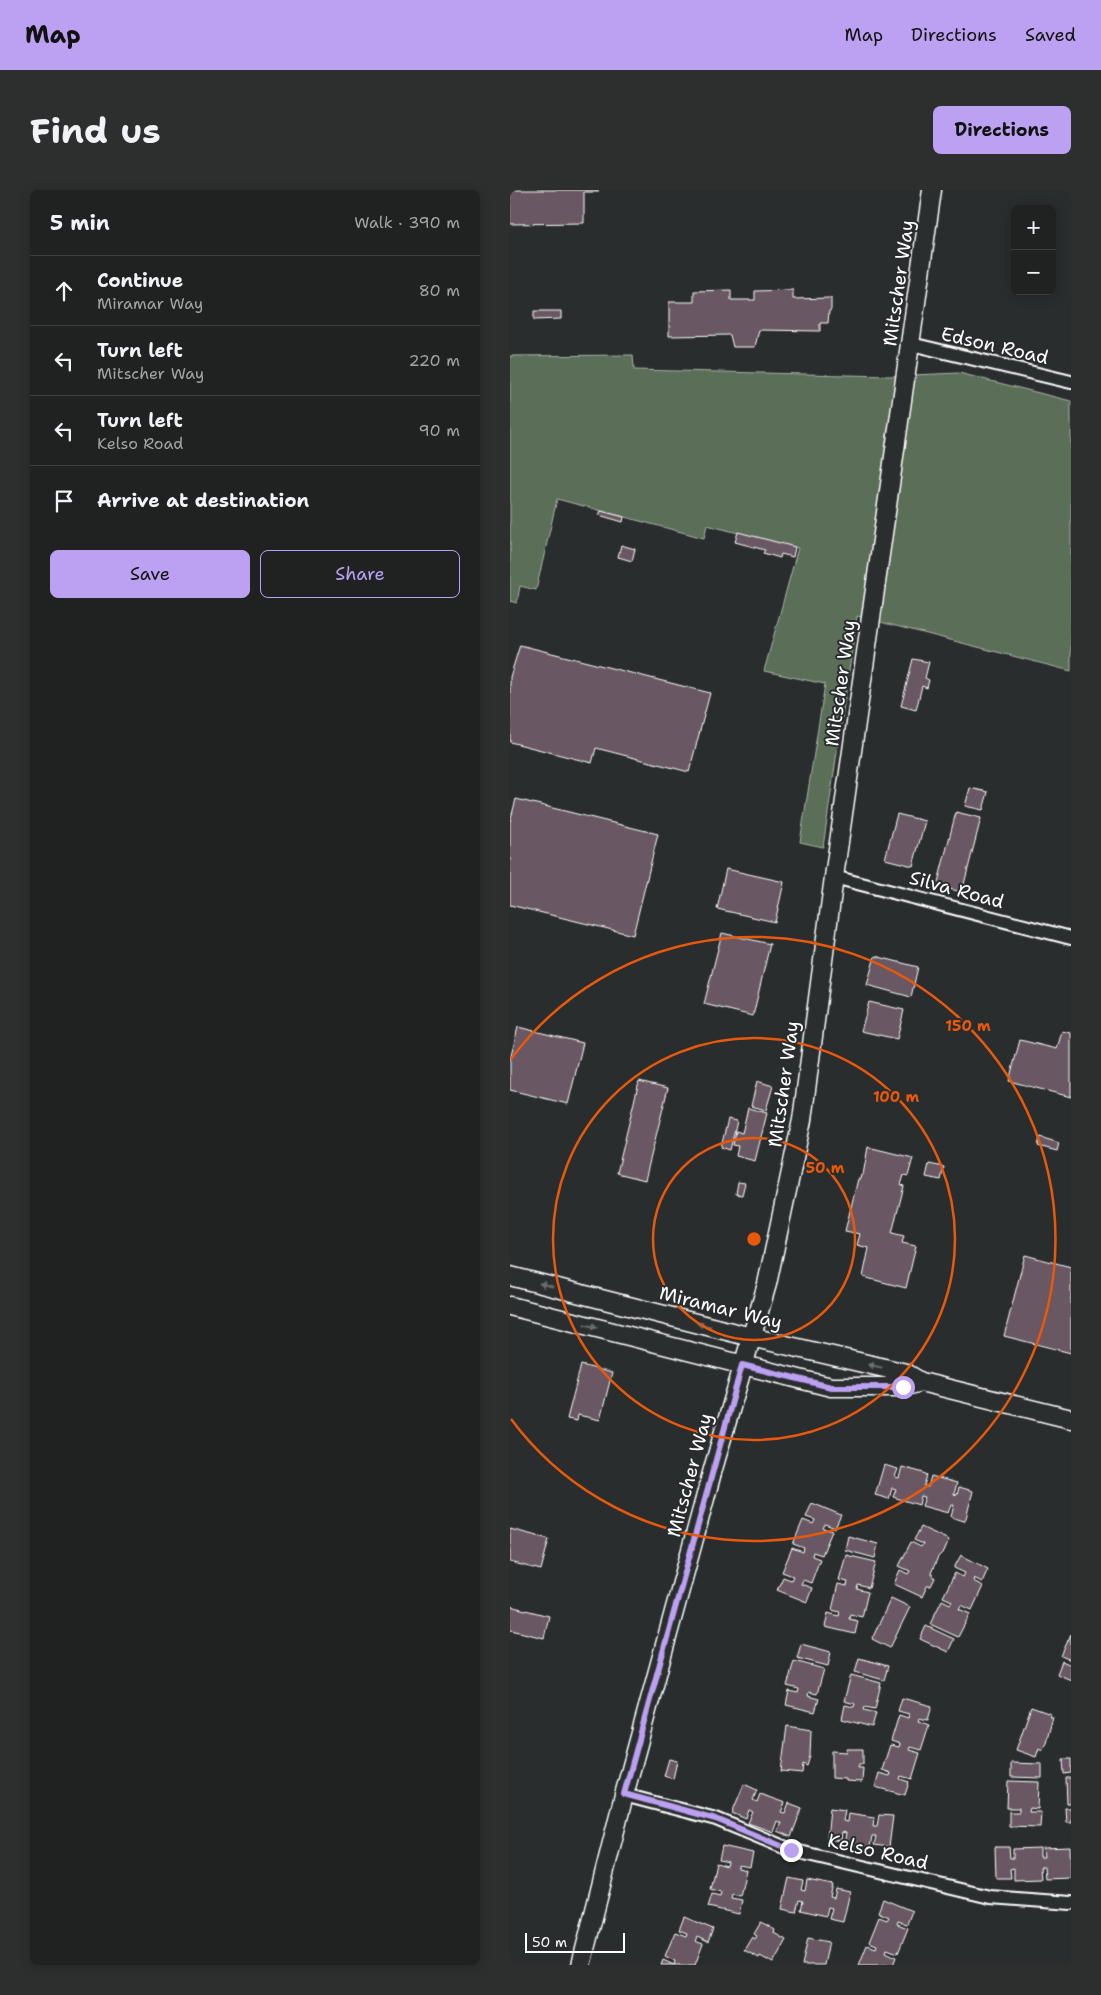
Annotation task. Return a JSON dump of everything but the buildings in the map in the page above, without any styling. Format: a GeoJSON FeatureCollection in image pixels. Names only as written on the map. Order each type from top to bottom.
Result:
{"type":"FeatureCollection","features":[{"type":"Feature","properties":{"kind":"street","name":"Mitscher Way"},"geometry":{"type":"LineString","coordinates":[[581,1965],[624,1794],[742,1365],[767,1284],[802,1120],[834,877],[932,190]]}},
{"type":"Feature","properties":{"kind":"street","name":"Edson Road"},"geometry":{"type":"LineString","coordinates":[[911,344],[1071,382]]}},
{"type":"Feature","properties":{"kind":"street","name":"Silva Road"},"geometry":{"type":"LineString","coordinates":[[834,877],[1071,938]]}},
{"type":"Feature","properties":{"kind":"street","name":"Miramar Way"},"geometry":{"type":"LineString","coordinates":[[510,1276],[751,1337],[906,1373],[921,1382],[1071,1419]]}},
{"type":"Feature","properties":{"kind":"street","name":"Miramar Way"},"geometry":{"type":"LineString","coordinates":[[510,1306],[831,1387],[903,1387],[921,1382]]}},
{"type":"Feature","properties":{"kind":"street","name":"Kelso Road"},"geometry":{"type":"LineString","coordinates":[[624,1794],[716,1819],[791,1850],[990,1897],[1071,1903]]}},
{"type":"Feature","properties":{"kind":"green space"},"geometry":{"type":"Polygon","coordinates":[[[633,355],[634,370],[889,376],[959,373],[1071,401],[1071,671],[857,616],[823,847],[800,842],[825,684],[764,671],[798,548],[707,525],[704,538],[557,499],[536,590],[520,586],[517,603],[510,601],[510,356],[633,355]]]}},
{"type":"Feature","properties":{"kind":"route"},"geometry":{"type":"LineString","coordinates":[[791,1850],[716,1819],[624,1794],[742,1365],[831,1387],[903,1387]]}}]}
